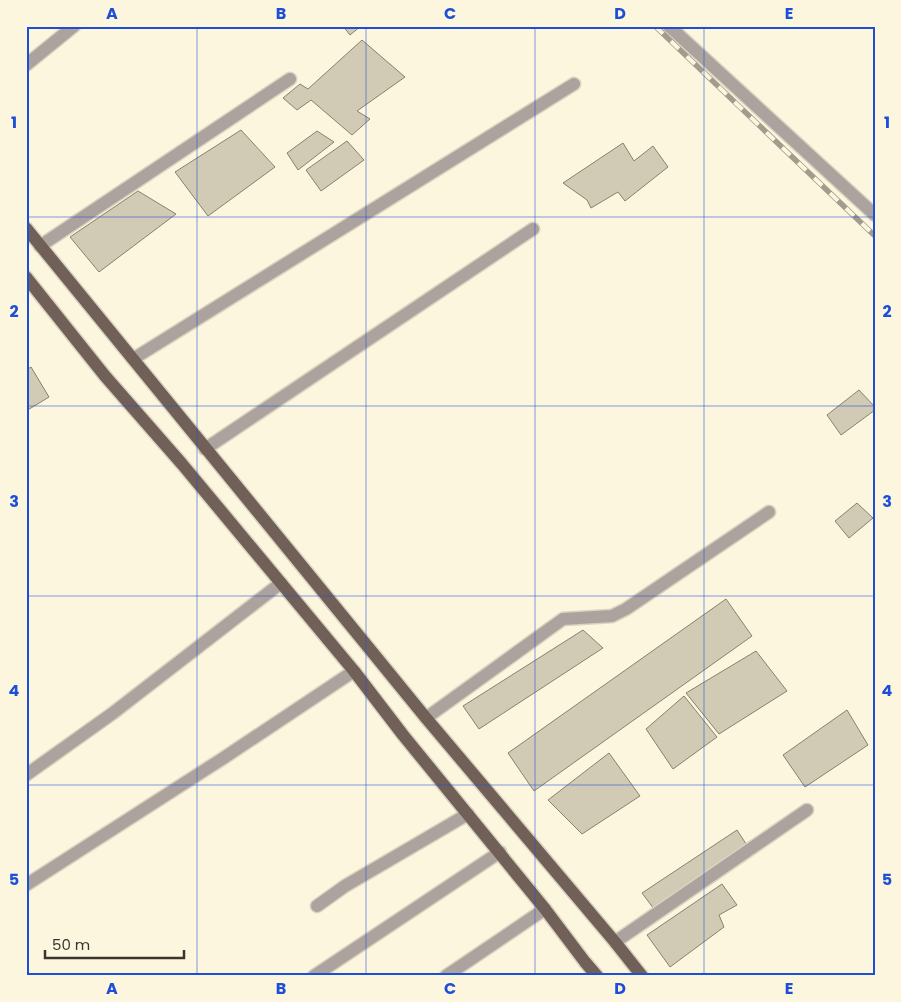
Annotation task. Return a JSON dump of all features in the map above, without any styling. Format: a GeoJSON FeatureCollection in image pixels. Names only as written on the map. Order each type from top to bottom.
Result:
{"type":"FeatureCollection","features":[{"type":"Feature","properties":{"kind":"main road"},"geometry":{"type":"LineString","coordinates":[[26,228],[426,718],[642,976]]}},
{"type":"Feature","properties":{"kind":"main road"},"geometry":{"type":"LineString","coordinates":[[26,277],[106,376],[182,464],[354,671],[403,735],[546,908],[597,976]]}},
{"type":"Feature","properties":{"kind":"street"},"geometry":{"type":"LineString","coordinates":[[26,65],[74,26]]}},
{"type":"Feature","properties":{"kind":"street"},"geometry":{"type":"LineString","coordinates":[[669,26],[875,216]]}},
{"type":"Feature","properties":{"kind":"street"},"geometry":{"type":"LineString","coordinates":[[40,246],[290,79]]}},
{"type":"Feature","properties":{"kind":"street"},"geometry":{"type":"LineString","coordinates":[[133,359],[574,84]]}},
{"type":"Feature","properties":{"kind":"street"},"geometry":{"type":"LineString","coordinates":[[205,449],[533,229]]}},
{"type":"Feature","properties":{"kind":"street"},"geometry":{"type":"LineString","coordinates":[[426,718],[563,619],[612,616],[626,609],[769,512]]}},
{"type":"Feature","properties":{"kind":"street"},"geometry":{"type":"LineString","coordinates":[[26,775],[113,713],[281,583]]}},
{"type":"Feature","properties":{"kind":"street"},"geometry":{"type":"LineString","coordinates":[[26,885],[222,759],[354,671]]}},
{"type":"Feature","properties":{"kind":"street"},"geometry":{"type":"LineString","coordinates":[[615,942],[807,810]]}},
{"type":"Feature","properties":{"kind":"street"},"geometry":{"type":"LineString","coordinates":[[317,906],[344,886],[468,814]]}},
{"type":"Feature","properties":{"kind":"street"},"geometry":{"type":"LineString","coordinates":[[314,976],[500,852]]}},
{"type":"Feature","properties":{"kind":"street"},"geometry":{"type":"LineString","coordinates":[[446,976],[546,908]]}},
{"type":"Feature","properties":{"kind":"building"},"geometry":{"type":"Polygon","coordinates":[[[343,26],[361,26],[350,35],[343,26]]]}},
{"type":"Feature","properties":{"kind":"building"},"geometry":{"type":"Polygon","coordinates":[[[362,40],[405,77],[357,111],[370,119],[352,135],[311,100],[297,110],[283,98],[300,84],[308,89],[362,40]]]}},
{"type":"Feature","properties":{"kind":"building"},"geometry":{"type":"Polygon","coordinates":[[[241,130],[275,167],[208,216],[175,172],[241,130]]]}},
{"type":"Feature","properties":{"kind":"building"},"geometry":{"type":"Polygon","coordinates":[[[317,131],[334,142],[298,170],[287,153],[317,131]]]}},
{"type":"Feature","properties":{"kind":"building"},"geometry":{"type":"Polygon","coordinates":[[[347,141],[364,160],[321,191],[306,170],[347,141]]]}},
{"type":"Feature","properties":{"kind":"building"},"geometry":{"type":"Polygon","coordinates":[[[623,143],[634,161],[653,146],[668,167],[625,201],[618,192],[591,208],[587,200],[563,183],[623,143]]]}},
{"type":"Feature","properties":{"kind":"building"},"geometry":{"type":"Polygon","coordinates":[[[138,191],[176,214],[99,272],[70,237],[138,191]]]}},
{"type":"Feature","properties":{"kind":"building"},"geometry":{"type":"Polygon","coordinates":[[[31,367],[49,397],[26,411],[26,370],[31,367]]]}},
{"type":"Feature","properties":{"kind":"building"},"geometry":{"type":"Polygon","coordinates":[[[859,390],[875,407],[875,410],[841,435],[827,415],[859,390]]]}},
{"type":"Feature","properties":{"kind":"building"},"geometry":{"type":"Polygon","coordinates":[[[857,503],[873,518],[849,538],[835,521],[857,503]]]}},
{"type":"Feature","properties":{"kind":"building"},"geometry":{"type":"Polygon","coordinates":[[[726,599],[752,636],[534,791],[508,753],[726,599]]]}},
{"type":"Feature","properties":{"kind":"building"},"geometry":{"type":"Polygon","coordinates":[[[583,630],[603,648],[479,729],[463,706],[583,630]]]}},
{"type":"Feature","properties":{"kind":"building"},"geometry":{"type":"Polygon","coordinates":[[[756,651],[787,691],[719,734],[686,693],[756,651]]]}},
{"type":"Feature","properties":{"kind":"building"},"geometry":{"type":"Polygon","coordinates":[[[684,696],[717,737],[673,769],[646,729],[684,696]]]}},
{"type":"Feature","properties":{"kind":"building"},"geometry":{"type":"Polygon","coordinates":[[[847,710],[868,745],[805,787],[783,755],[847,710]]]}},
{"type":"Feature","properties":{"kind":"building"},"geometry":{"type":"Polygon","coordinates":[[[609,753],[640,796],[582,834],[548,800],[609,753]]]}},
{"type":"Feature","properties":{"kind":"building"},"geometry":{"type":"Polygon","coordinates":[[[737,830],[752,853],[660,917],[642,893],[737,830]]]}},
{"type":"Feature","properties":{"kind":"building"},"geometry":{"type":"Polygon","coordinates":[[[722,884],[737,905],[719,915],[724,927],[670,967],[647,935],[722,884]]]}},
{"type":"Feature","properties":{"kind":"railway"},"geometry":{"type":"LineString","coordinates":[[655,26],[875,236]]}}]}
